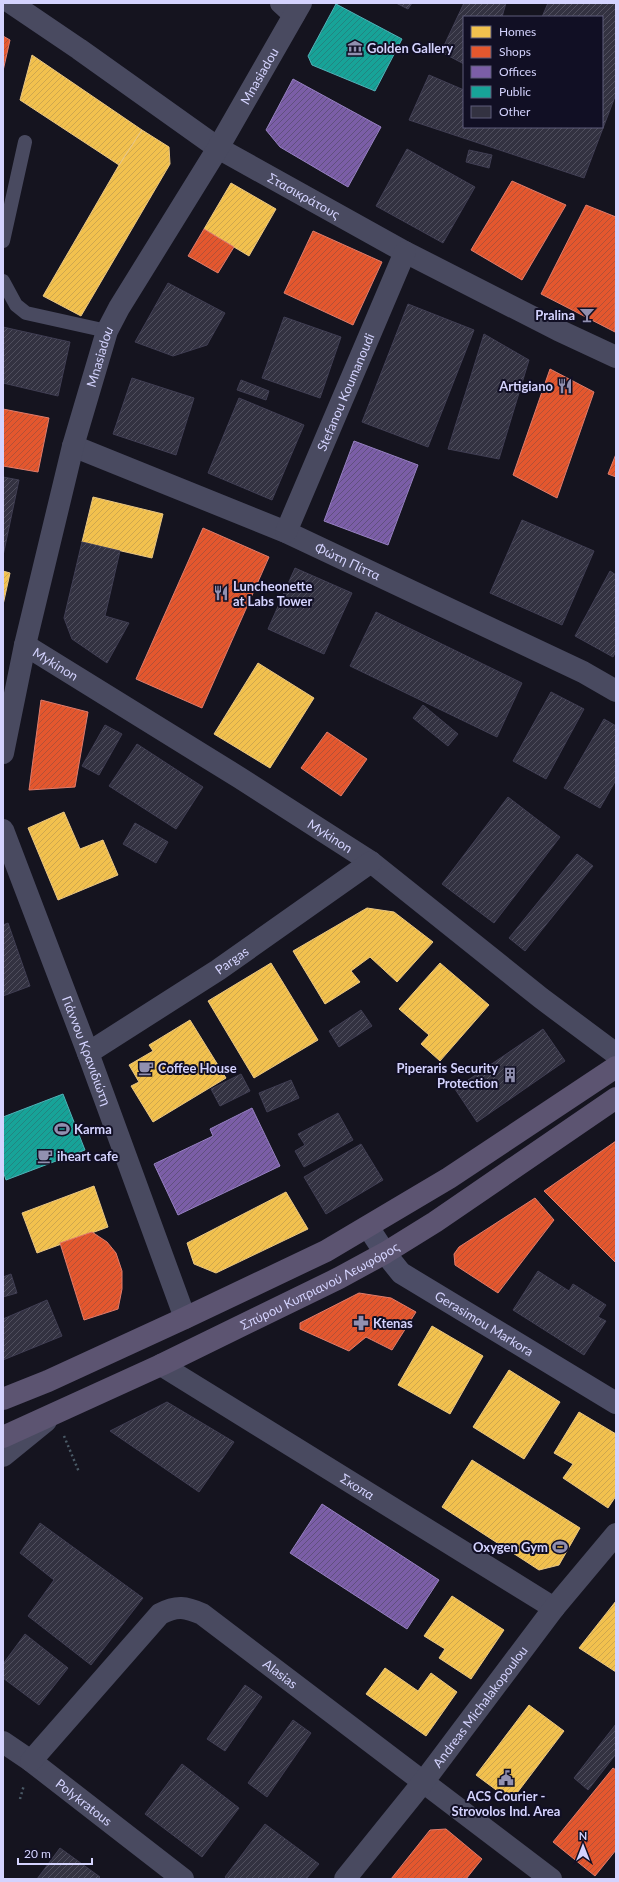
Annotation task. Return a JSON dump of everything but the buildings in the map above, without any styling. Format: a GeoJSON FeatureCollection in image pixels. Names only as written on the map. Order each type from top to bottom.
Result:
{"type":"FeatureCollection","features":[{"type":"Feature","properties":{"kind":"main road"},"geometry":{"type":"LineString","coordinates":[[3,1399],[48,1381],[326,1251],[449,1178],[616,1066]]}},
{"type":"Feature","properties":{"kind":"main road","name":"Σπύρου Κυπριανού Λεωφόρος"},"geometry":{"type":"LineString","coordinates":[[3,1437],[161,1365],[385,1254],[441,1218],[616,1098]]}},
{"type":"Feature","properties":{"kind":"street","name":"Στασικράτους"},"geometry":{"type":"LineString","coordinates":[[11,3],[79,49],[218,148],[405,252],[551,327],[616,357]]}},
{"type":"Feature","properties":{"kind":"street","name":"Mnasiadou"},"geometry":{"type":"LineString","coordinates":[[3,753],[25,645],[73,446],[107,332],[119,308],[218,148],[292,7]]}},
{"type":"Feature","properties":{"kind":"street","name":"Stefanou Koumanoudi"},"geometry":{"type":"LineString","coordinates":[[286,532],[405,252]]}},
{"type":"Feature","properties":{"kind":"street","name":"Φώτη Πίττα"},"geometry":{"type":"LineString","coordinates":[[73,446],[286,532],[583,672],[616,691]]}},
{"type":"Feature","properties":{"kind":"street","name":"Mykinon"},"geometry":{"type":"LineString","coordinates":[[25,645],[240,778],[371,862],[541,998],[616,1054]]}},
{"type":"Feature","properties":{"kind":"street","name":"Γιάννου Κρανιδιώτη"},"geometry":{"type":"LineString","coordinates":[[3,830],[88,1053],[185,1318]]}},
{"type":"Feature","properties":{"kind":"street","name":"Pargas"},"geometry":{"type":"LineString","coordinates":[[88,1053],[218,970],[371,862]]}},
{"type":"Feature","properties":{"kind":"street","name":"Gerasimou Markora"},"geometry":{"type":"LineString","coordinates":[[368,1227],[385,1254],[401,1274],[616,1403]]}},
{"type":"Feature","properties":{"kind":"street","name":"Σκοπα"},"geometry":{"type":"LineString","coordinates":[[161,1365],[554,1608]]}},
{"type":"Feature","properties":{"kind":"street"},"geometry":{"type":"LineString","coordinates":[[3,1456],[55,1414]]}},
{"type":"Feature","properties":{"kind":"street","name":"Andreas Michalakopoulou"},"geometry":{"type":"LineString","coordinates":[[345,1879],[424,1781],[554,1608],[616,1534]]}},
{"type":"Feature","properties":{"kind":"street","name":"Alasias"},"geometry":{"type":"LineString","coordinates":[[31,1761],[160,1614],[176,1607],[190,1609],[202,1614],[552,1879]]}},
{"type":"Feature","properties":{"kind":"street","name":"Polykratous"},"geometry":{"type":"LineString","coordinates":[[3,1742],[31,1761],[183,1879]]}},
{"type":"Feature","properties":{"kind":"lane"},"geometry":{"type":"LineString","coordinates":[[3,241],[25,142]]}},
{"type":"Feature","properties":{"kind":"lane"},"geometry":{"type":"LineString","coordinates":[[3,281],[16,305],[26,313],[107,332]]}},
{"type":"Feature","properties":{"kind":"path"},"geometry":{"type":"LineString","coordinates":[[55,1414],[79,1472]]}},
{"type":"Feature","properties":{"kind":"place","name":"Golden Gallery"},"geometry":{"type":"Point","coordinates":[355,48]}},
{"type":"Feature","properties":{"kind":"place","name":"Pralina"},"geometry":{"type":"Point","coordinates":[587,315]}},
{"type":"Feature","properties":{"kind":"place","name":"Artigiano"},"geometry":{"type":"Point","coordinates":[565,386]}},
{"type":"Feature","properties":{"kind":"place","name":"Luncheonette at Labs Tower"},"geometry":{"type":"Point","coordinates":[221,593]}},
{"type":"Feature","properties":{"kind":"place","name":"Coffee House"},"geometry":{"type":"Point","coordinates":[146,1068]}},
{"type":"Feature","properties":{"kind":"place","name":"Piperaris Security Protection"},"geometry":{"type":"Point","coordinates":[510,1075]}},
{"type":"Feature","properties":{"kind":"place","name":"Karma"},"geometry":{"type":"Point","coordinates":[62,1129]}},
{"type":"Feature","properties":{"kind":"place","name":"iheart cafe"},"geometry":{"type":"Point","coordinates":[45,1156]}},
{"type":"Feature","properties":{"kind":"place","name":"Ktenas"},"geometry":{"type":"Point","coordinates":[361,1323]}},
{"type":"Feature","properties":{"kind":"place","name":"Oxygen Gym"},"geometry":{"type":"Point","coordinates":[560,1547]}},
{"type":"Feature","properties":{"kind":"place","name":"ACS Courier - Strovolos Ind. Area"},"geometry":{"type":"Point","coordinates":[506,1778]}}]}
